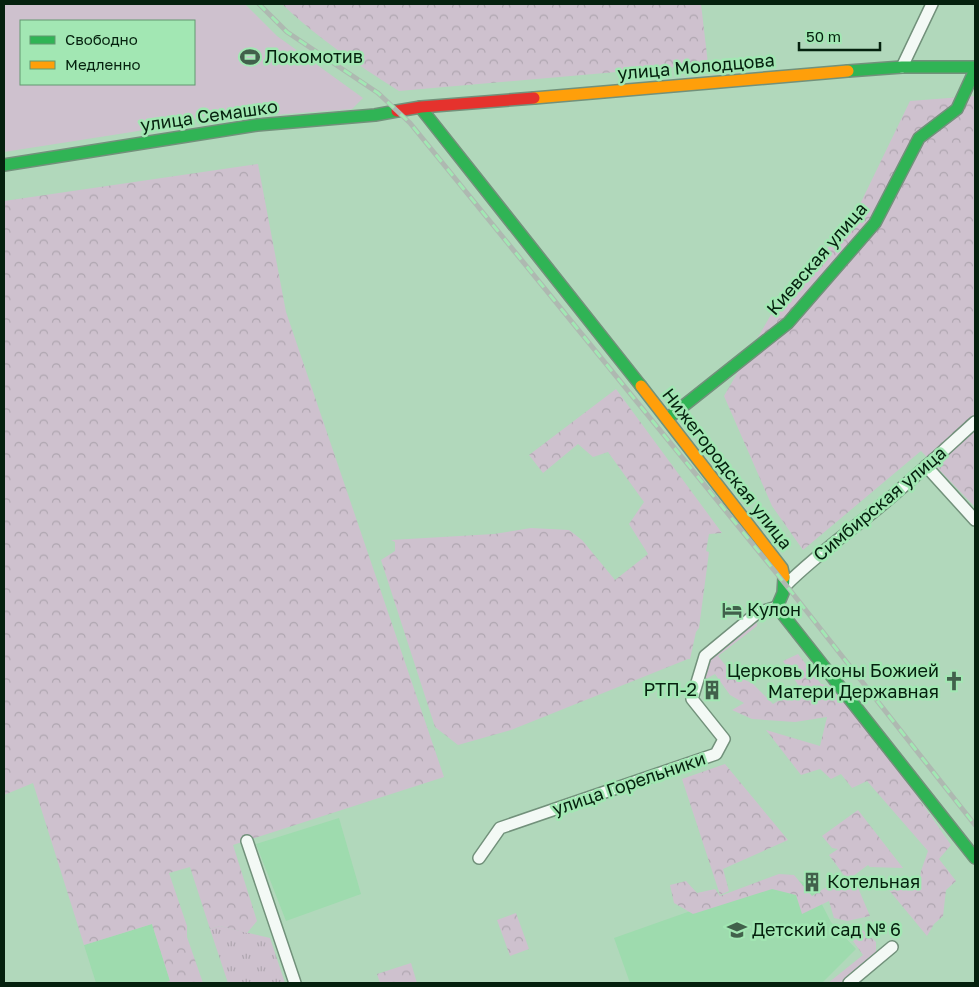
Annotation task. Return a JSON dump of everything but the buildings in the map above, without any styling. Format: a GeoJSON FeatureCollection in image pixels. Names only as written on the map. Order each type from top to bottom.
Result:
{"type":"FeatureCollection","features":[{"type":"Feature","properties":{"kind":"street"},"geometry":{"type":"LineString","coordinates":[[902,67],[932,4]]}},
{"type":"Feature","properties":{"kind":"street","name":"улица Молодцова"},"geometry":{"type":"LineString","coordinates":[[420,108],[902,67],[975,68]]}},
{"type":"Feature","properties":{"kind":"street","name":"Киевская улица"},"geometry":{"type":"LineString","coordinates":[[667,419],[788,323],[875,223],[920,138],[957,109],[975,68]]}},
{"type":"Feature","properties":{"kind":"street","name":"улица Семашко"},"geometry":{"type":"LineString","coordinates":[[4,165],[257,125],[375,115],[420,108]]}},
{"type":"Feature","properties":{"kind":"street","name":"Нижегородская улица"},"geometry":{"type":"LineString","coordinates":[[420,108],[667,419],[782,568],[786,585]]}},
{"type":"Feature","properties":{"kind":"street","name":"Симбирская улица"},"geometry":{"type":"LineString","coordinates":[[786,585],[975,422]]}},
{"type":"Feature","properties":{"kind":"street"},"geometry":{"type":"LineString","coordinates":[[926,466],[975,520]]}},
{"type":"Feature","properties":{"kind":"street"},"geometry":{"type":"LineString","coordinates":[[786,585],[783,598],[777,607],[975,858]]}},
{"type":"Feature","properties":{"kind":"street","name":"улица Горельники"},"geometry":{"type":"LineString","coordinates":[[480,858],[500,828],[716,754],[724,739],[692,700],[705,656],[757,613],[777,607]]}},
{"type":"Feature","properties":{"kind":"street"},"geometry":{"type":"LineString","coordinates":[[248,840],[295,983]]}},
{"type":"Feature","properties":{"kind":"street"},"geometry":{"type":"LineString","coordinates":[[849,983],[892,947]]}},
{"type":"Feature","properties":{"kind":"shaded area"},"geometry":{"type":"Polygon","coordinates":[[[339,818],[361,894],[286,921],[256,844],[339,818]]]}},
{"type":"Feature","properties":{"kind":"shaded area","name":"Детский сад № 6"},"geometry":{"type":"Polygon","coordinates":[[[787,877],[803,882],[817,895],[831,922],[856,949],[822,983],[630,983],[614,938],[787,877]]]}},
{"type":"Feature","properties":{"kind":"shaded area"},"geometry":{"type":"Polygon","coordinates":[[[152,924],[170,981],[164,983],[96,983],[84,945],[152,924]]]}},
{"type":"Feature","properties":{"kind":"green space","name":"Локомотив"},"geometry":{"type":"Polygon","coordinates":[[[4,4],[245,4],[277,36],[363,98],[352,109],[236,118],[203,116],[190,121],[4,152],[4,4]]]}},
{"type":"Feature","properties":{"kind":"green space"},"geometry":{"type":"Polygon","coordinates":[[[282,4],[701,4],[708,64],[399,91],[324,40],[282,4]]]}},
{"type":"Feature","properties":{"kind":"green space"},"geometry":{"type":"Polygon","coordinates":[[[975,96],[975,507],[921,451],[803,550],[772,506],[724,396],[784,292],[849,227],[910,101],[975,96]]]}},
{"type":"Feature","properties":{"kind":"green space"},"geometry":{"type":"Polygon","coordinates":[[[258,164],[286,312],[444,777],[233,845],[257,921],[247,933],[220,926],[210,929],[190,867],[169,873],[187,926],[187,937],[203,983],[164,983],[170,981],[152,924],[84,945],[33,783],[4,795],[4,201],[258,164]]]}},
{"type":"Feature","properties":{"kind":"green space"},"geometry":{"type":"Polygon","coordinates":[[[616,389],[722,533],[709,534],[706,551],[709,552],[699,628],[696,632],[690,659],[511,730],[458,745],[435,727],[381,560],[395,551],[395,542],[391,540],[494,534],[531,528],[569,530],[582,540],[615,580],[648,554],[629,524],[644,502],[608,452],[593,457],[578,444],[543,473],[529,455],[616,389]]]}},
{"type":"Feature","properties":{"kind":"green space"},"geometry":{"type":"Polygon","coordinates":[[[756,618],[757,626],[718,656],[734,676],[752,683],[773,704],[800,688],[783,661],[798,654],[821,684],[832,686],[912,789],[951,845],[939,859],[956,881],[946,890],[943,916],[934,924],[927,936],[884,884],[920,888],[917,880],[920,878],[928,851],[867,781],[852,788],[841,774],[831,779],[820,769],[801,775],[766,730],[820,746],[827,717],[795,722],[752,719],[732,710],[744,703],[730,695],[715,674],[702,681],[709,659],[756,618]]]}},
{"type":"Feature","properties":{"kind":"green space"},"geometry":{"type":"Polygon","coordinates":[[[725,764],[788,840],[723,869],[729,891],[720,895],[682,779],[725,764]]]}},
{"type":"Feature","properties":{"kind":"green space"},"geometry":{"type":"Polygon","coordinates":[[[858,810],[903,868],[870,867],[868,865],[849,879],[856,883],[870,916],[847,921],[834,918],[829,901],[802,914],[796,895],[772,889],[693,914],[674,903],[670,885],[686,881],[697,893],[715,889],[720,896],[779,874],[794,875],[812,896],[843,877],[846,878],[829,855],[838,849],[832,848],[822,836],[858,810]]]}},
{"type":"Feature","properties":{"kind":"green space"},"geometry":{"type":"Polygon","coordinates":[[[516,913],[529,949],[510,956],[497,920],[516,913]]]}},
{"type":"Feature","properties":{"kind":"green space"},"geometry":{"type":"Polygon","coordinates":[[[220,926],[270,938],[285,983],[228,983],[210,929],[220,926]]]}},
{"type":"Feature","properties":{"kind":"green space"},"geometry":{"type":"Polygon","coordinates":[[[860,928],[876,942],[876,958],[843,983],[828,983],[863,955],[848,934],[860,928]]]}},
{"type":"Feature","properties":{"kind":"green space"},"geometry":{"type":"Polygon","coordinates":[[[411,963],[417,983],[380,983],[377,974],[411,963]]]}},
{"type":"Feature","properties":{"kind":"railway"},"geometry":{"type":"LineString","coordinates":[[259,4],[287,32],[378,93],[410,123],[786,585],[975,825]]}},
{"type":"Feature","properties":{"kind":"traffic: fast"},"geometry":{"type":"LineString","coordinates":[[848,71],[902,67],[975,67]]}},
{"type":"Feature","properties":{"kind":"traffic: fast"},"geometry":{"type":"LineString","coordinates":[[667,419],[788,323],[875,223],[919,138],[957,109],[975,70]]}},
{"type":"Feature","properties":{"kind":"traffic: fast"},"geometry":{"type":"LineString","coordinates":[[420,107],[641,386]]}},
{"type":"Feature","properties":{"kind":"traffic: fast"},"geometry":{"type":"LineString","coordinates":[[4,165],[257,125],[375,115],[397,111]]}},
{"type":"Feature","properties":{"kind":"traffic: fast"},"geometry":{"type":"LineString","coordinates":[[784,577],[783,593],[777,607],[975,858]]}},
{"type":"Feature","properties":{"kind":"traffic: slow"},"geometry":{"type":"LineString","coordinates":[[534,98],[848,71]]}},
{"type":"Feature","properties":{"kind":"traffic: slow"},"geometry":{"type":"LineString","coordinates":[[641,386],[782,568],[784,577]]}},
{"type":"Feature","properties":{"kind":"traffic: jam"},"geometry":{"type":"LineString","coordinates":[[397,111],[421,107],[534,98]]}},
{"type":"Feature","properties":{"kind":"place","name":"Локомотив"},"geometry":{"type":"Point","coordinates":[250,57]}},
{"type":"Feature","properties":{"kind":"place","name":"Кулон"},"geometry":{"type":"Point","coordinates":[732,610]}},
{"type":"Feature","properties":{"kind":"place","name":"Церковь Иконы Божией Матери Державная"},"geometry":{"type":"Point","coordinates":[954,681]}},
{"type":"Feature","properties":{"kind":"place","name":"РТП-2"},"geometry":{"type":"Point","coordinates":[712,690]}},
{"type":"Feature","properties":{"kind":"place","name":"Котельная"},"geometry":{"type":"Point","coordinates":[812,882]}},
{"type":"Feature","properties":{"kind":"place","name":"Детский сад № 6"},"geometry":{"type":"Point","coordinates":[737,930]}}]}
